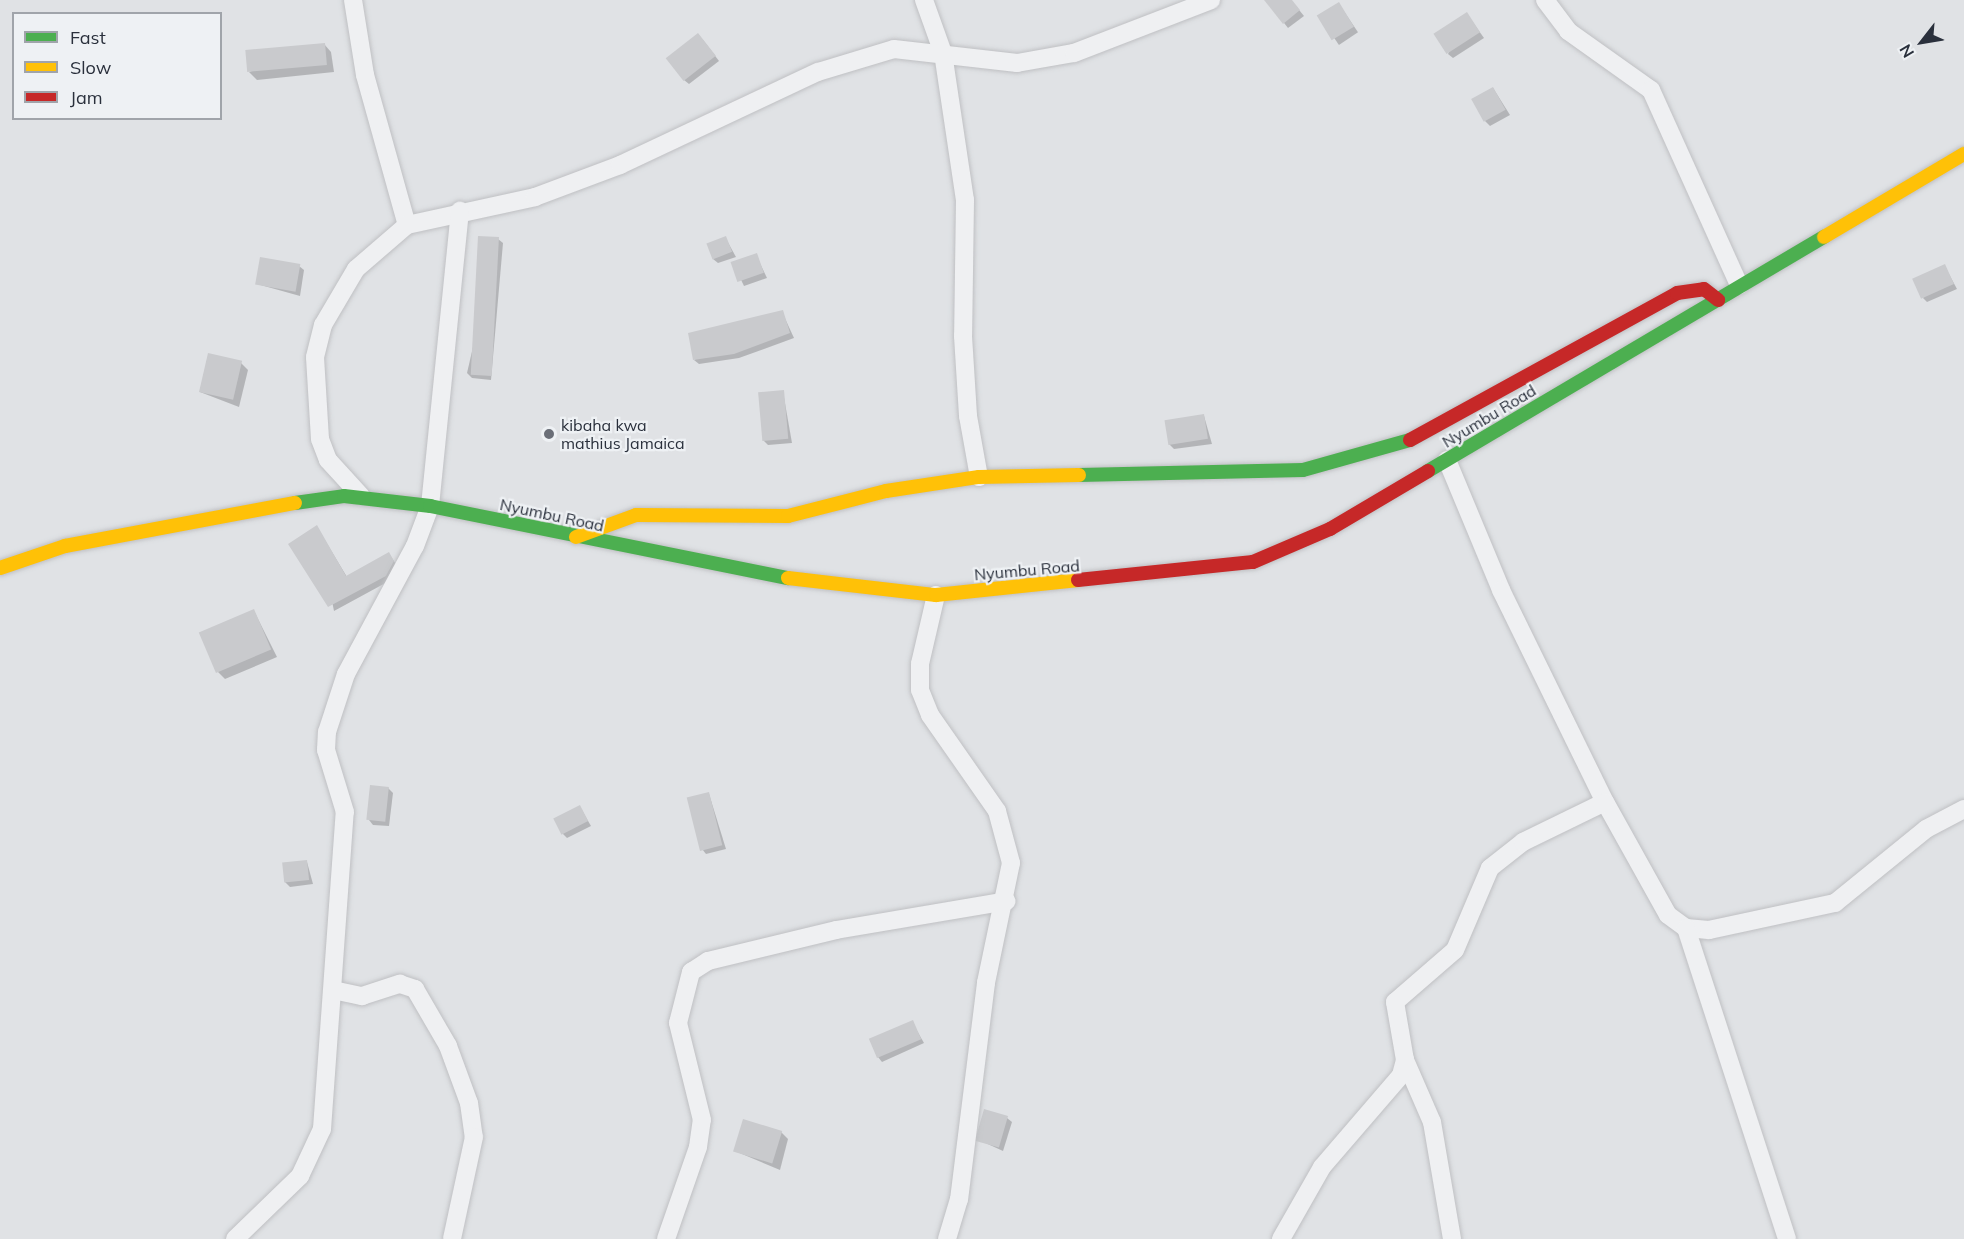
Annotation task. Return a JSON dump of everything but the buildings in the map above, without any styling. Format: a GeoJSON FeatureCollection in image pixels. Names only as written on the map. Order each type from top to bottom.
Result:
{"type":"FeatureCollection","features":[{"type":"Feature","properties":{"kind":"street"},"geometry":{"type":"LineString","coordinates":[[353,0],[365,75],[407,225]]}},
{"type":"Feature","properties":{"kind":"street"},"geometry":{"type":"LineString","coordinates":[[924,0],[943,53],[965,200],[963,336],[968,416],[979,477]]}},
{"type":"Feature","properties":{"kind":"street"},"geometry":{"type":"LineString","coordinates":[[361,496],[328,460],[320,439],[315,357],[323,325],[356,269],[407,225],[535,197],[620,165],[818,72],[894,49],[943,53],[984,63],[1074,53],[1211,0]]}},
{"type":"Feature","properties":{"kind":"street"},"geometry":{"type":"LineString","coordinates":[[1545,0],[1568,31],[1651,90],[1739,285]]}},
{"type":"Feature","properties":{"kind":"street","name":"Nyumbu Road"},"geometry":{"type":"LineString","coordinates":[[0,568],[65,546],[208,515],[361,496],[430,506],[777,577],[936,595],[1253,562],[1330,529],[1964,154]]}},
{"type":"Feature","properties":{"kind":"street"},"geometry":{"type":"LineString","coordinates":[[235,1239],[300,1176],[317,1148],[333,990],[345,812],[326,750],[327,732],[346,674],[415,546],[430,506],[460,212]]}},
{"type":"Feature","properties":{"kind":"street"},"geometry":{"type":"LineString","coordinates":[[576,537],[636,515],[788,516],[886,491],[979,477],[1248,473],[1337,462],[1418,438],[1677,293],[1704,289],[1719,300]]}},
{"type":"Feature","properties":{"kind":"street"},"geometry":{"type":"LineString","coordinates":[[1447,460],[1501,590],[1605,802],[1668,915],[1686,928],[1709,930],[1835,903],[1926,829],[1964,809]]}},
{"type":"Feature","properties":{"kind":"street"},"geometry":{"type":"LineString","coordinates":[[936,595],[920,664],[920,690],[930,715],[980,783],[1007,834],[1007,901],[986,982],[958,1198],[947,1239]]}},
{"type":"Feature","properties":{"kind":"street"},"geometry":{"type":"LineString","coordinates":[[1452,1239],[1431,1122],[1405,1060],[1392,1011],[1395,1002],[1455,951],[1490,868],[1523,842],[1605,802]]}},
{"type":"Feature","properties":{"kind":"street"},"geometry":{"type":"LineString","coordinates":[[666,1239],[698,1148],[702,1120],[678,1023],[691,972],[708,961],[836,930],[1007,901]]}},
{"type":"Feature","properties":{"kind":"street"},"geometry":{"type":"LineString","coordinates":[[1686,928],[1787,1239]]}},
{"type":"Feature","properties":{"kind":"street"},"geometry":{"type":"LineString","coordinates":[[333,990],[362,996],[400,984],[416,989],[448,1046],[469,1103],[474,1137],[452,1239]]}},
{"type":"Feature","properties":{"kind":"street"},"geometry":{"type":"LineString","coordinates":[[1281,1239],[1322,1167],[1391,1093],[1405,1060]]}},
{"type":"Feature","properties":{"kind":"street"},"geometry":{"type":"LineString","coordinates":[[235,1239],[256,1239]]}},
{"type":"Feature","properties":{"kind":"traffic: fast"},"geometry":{"type":"LineString","coordinates":[[1428,471],[1824,237]]}},
{"type":"Feature","properties":{"kind":"traffic: fast"},"geometry":{"type":"LineString","coordinates":[[1079,475],[1303,470],[1410,440]]}},
{"type":"Feature","properties":{"kind":"traffic: fast"},"geometry":{"type":"LineString","coordinates":[[295,503],[344,496],[430,506],[788,578]]}},
{"type":"Feature","properties":{"kind":"traffic: slow"},"geometry":{"type":"LineString","coordinates":[[1824,237],[1964,154]]}},
{"type":"Feature","properties":{"kind":"traffic: slow"},"geometry":{"type":"LineString","coordinates":[[576,537],[636,515],[788,516],[886,491],[979,477],[1079,475]]}},
{"type":"Feature","properties":{"kind":"traffic: slow"},"geometry":{"type":"LineString","coordinates":[[0,568],[65,546],[295,503]]}},
{"type":"Feature","properties":{"kind":"traffic: slow"},"geometry":{"type":"LineString","coordinates":[[788,578],[936,595],[1078,580]]}},
{"type":"Feature","properties":{"kind":"traffic: jam"},"geometry":{"type":"LineString","coordinates":[[1410,440],[1677,293],[1704,289],[1718,300]]}},
{"type":"Feature","properties":{"kind":"traffic: jam"},"geometry":{"type":"LineString","coordinates":[[1078,580],[1253,562],[1330,529],[1428,471]]}},
{"type":"Feature","properties":{"kind":"place","name":"kibaha kwa mathius Jamaica"},"geometry":{"type":"Point","coordinates":[549,434]}}]}
